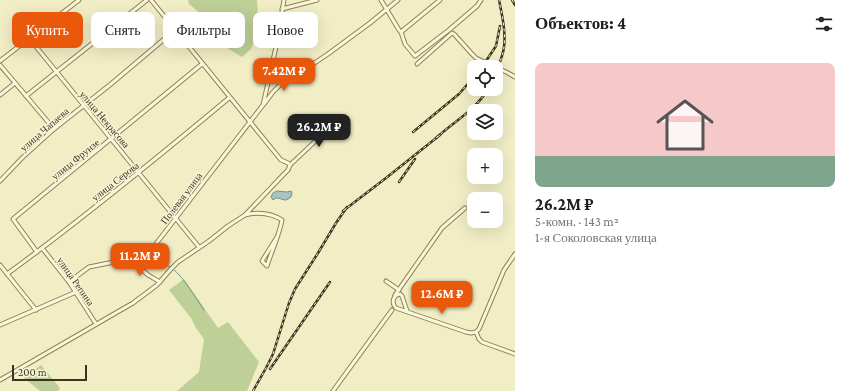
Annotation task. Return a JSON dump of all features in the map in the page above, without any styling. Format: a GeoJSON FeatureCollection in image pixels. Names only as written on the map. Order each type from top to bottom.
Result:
{"type":"FeatureCollection","features":[{"type":"Feature","properties":{"kind":"street"},"geometry":{"type":"LineString","coordinates":[[63,12],[79,0]]}},
{"type":"Feature","properties":{"kind":"street"},"geometry":{"type":"LineString","coordinates":[[26,96],[147,0]]}},
{"type":"Feature","properties":{"kind":"street"},"geometry":{"type":"LineString","coordinates":[[151,0],[163,15]]}},
{"type":"Feature","properties":{"kind":"street"},"geometry":{"type":"LineString","coordinates":[[263,105],[276,47],[284,0]]}},
{"type":"Feature","properties":{"kind":"street"},"geometry":{"type":"LineString","coordinates":[[282,9],[318,0]]}},
{"type":"Feature","properties":{"kind":"street"},"geometry":{"type":"LineString","coordinates":[[381,0],[398,30],[401,32],[406,44],[415,56],[449,30],[477,6],[480,1]]}},
{"type":"Feature","properties":{"kind":"street","name":"Полевая улица"},"geometry":{"type":"LineString","coordinates":[[68,281],[89,267],[124,260],[152,249],[273,92],[284,81],[301,72],[328,54],[398,0]]}},
{"type":"Feature","properties":{"kind":"street"},"geometry":{"type":"LineString","coordinates":[[401,32],[440,0]]}},
{"type":"Feature","properties":{"kind":"street"},"geometry":{"type":"LineString","coordinates":[[417,64],[452,33],[476,58],[480,60]]}},
{"type":"Feature","properties":{"kind":"street","name":"улица Чапаева"},"geometry":{"type":"LineString","coordinates":[[0,181],[23,157],[54,129],[163,40]]}},
{"type":"Feature","properties":{"kind":"street"},"geometry":{"type":"LineString","coordinates":[[0,61],[16,48]]}},
{"type":"Feature","properties":{"kind":"street","name":"улица Некрасова"},"geometry":{"type":"LineString","coordinates":[[37,48],[199,248]]}},
{"type":"Feature","properties":{"kind":"street"},"geometry":{"type":"LineString","coordinates":[[189,48],[281,160],[290,165]]}},
{"type":"Feature","properties":{"kind":"street","name":"улица Фрунзе"},"geometry":{"type":"LineString","coordinates":[[37,252],[13,219],[202,64]]}},
{"type":"Feature","properties":{"kind":"street"},"geometry":{"type":"LineString","coordinates":[[0,65],[54,129]]}},
{"type":"Feature","properties":{"kind":"street"},"geometry":{"type":"LineString","coordinates":[[503,70],[515,77]]}},
{"type":"Feature","properties":{"kind":"street"},"geometry":{"type":"LineString","coordinates":[[0,94],[15,83]]}},
{"type":"Feature","properties":{"kind":"street","name":"улица Серова"},"geometry":{"type":"LineString","coordinates":[[7,274],[139,173],[229,98]]}},
{"type":"Feature","properties":{"kind":"street"},"geometry":{"type":"LineString","coordinates":[[245,216],[288,170],[290,165],[324,133],[334,118]]}},
{"type":"Feature","properties":{"kind":"street"},"geometry":{"type":"LineString","coordinates":[[333,391],[392,310],[395,296],[442,228],[465,208]]}},
{"type":"Feature","properties":{"kind":"street"},"geometry":{"type":"LineString","coordinates":[[0,380],[133,303],[160,282],[178,262],[228,226],[245,216],[253,213],[260,213],[282,220],[277,237],[270,255],[268,266],[262,261],[277,237]]}},
{"type":"Feature","properties":{"kind":"street","name":"улица Репина"},"geometry":{"type":"LineString","coordinates":[[42,248],[76,292],[96,324]]}},
{"type":"Feature","properties":{"kind":"street"},"geometry":{"type":"LineString","coordinates":[[393,304],[399,309],[466,332],[476,332],[479,329],[504,270],[515,254]]}},
{"type":"Feature","properties":{"kind":"street"},"geometry":{"type":"LineString","coordinates":[[124,260],[130,261],[139,266],[148,275],[160,282]]}},
{"type":"Feature","properties":{"kind":"street"},"geometry":{"type":"LineString","coordinates":[[0,265],[36,310]]}},
{"type":"Feature","properties":{"kind":"street"},"geometry":{"type":"LineString","coordinates":[[386,281],[399,292],[404,299],[407,311]]}},
{"type":"Feature","properties":{"kind":"street"},"geometry":{"type":"LineString","coordinates":[[0,325],[76,292]]}},
{"type":"Feature","properties":{"kind":"street"},"geometry":{"type":"LineString","coordinates":[[392,310],[406,306]]}},
{"type":"Feature","properties":{"kind":"street"},"geometry":{"type":"LineString","coordinates":[[476,332],[482,342],[515,354]]}},
{"type":"Feature","properties":{"kind":"green space"},"geometry":{"type":"Polygon","coordinates":[[[188,0],[257,0],[258,12],[253,12],[253,44],[251,49],[242,57],[227,48],[245,48],[245,12],[199,12],[189,4],[188,0]]]}},
{"type":"Feature","properties":{"kind":"green space"},"geometry":{"type":"Polygon","coordinates":[[[184,279],[218,328],[228,322],[259,362],[247,391],[177,391],[199,372],[204,339],[191,318],[169,290],[184,279]]]}},
{"type":"Feature","properties":{"kind":"green space"},"geometry":{"type":"Polygon","coordinates":[[[41,365],[60,388],[58,391],[40,391],[24,378],[41,365]]]}},
{"type":"Feature","properties":{"kind":"water"},"geometry":{"type":"Polygon","coordinates":[[[277,191],[291,191],[291,197],[287,200],[276,198],[273,200],[271,197],[273,193],[277,191]]]}},
{"type":"Feature","properties":{"kind":"waterway"},"geometry":{"type":"LineString","coordinates":[[146,252],[170,267]]}},
{"type":"Feature","properties":{"kind":"waterway"},"geometry":{"type":"LineString","coordinates":[[173,269],[186,283],[204,310]]}},
{"type":"Feature","properties":{"kind":"railway"},"geometry":{"type":"LineString","coordinates":[[499,0],[504,35],[504,47],[501,60]]}},
{"type":"Feature","properties":{"kind":"railway"},"geometry":{"type":"LineString","coordinates":[[512,0],[515,5]]}},
{"type":"Feature","properties":{"kind":"railway"},"geometry":{"type":"LineString","coordinates":[[487,60],[496,46],[500,26]]}},
{"type":"Feature","properties":{"kind":"railway"},"geometry":{"type":"LineString","coordinates":[[413,132],[459,94],[467,85]]}},
{"type":"Feature","properties":{"kind":"railway"},"geometry":{"type":"LineString","coordinates":[[436,138],[471,110],[484,96]]}},
{"type":"Feature","properties":{"kind":"railway"},"geometry":{"type":"LineString","coordinates":[[343,211],[440,135]]}},
{"type":"Feature","properties":{"kind":"railway"},"geometry":{"type":"LineString","coordinates":[[399,182],[415,159]]}},
{"type":"Feature","properties":{"kind":"railway"},"geometry":{"type":"LineString","coordinates":[[253,391],[273,354],[295,289],[347,207]]}},
{"type":"Feature","properties":{"kind":"railway"},"geometry":{"type":"LineString","coordinates":[[270,369],[330,282]]}}]}
